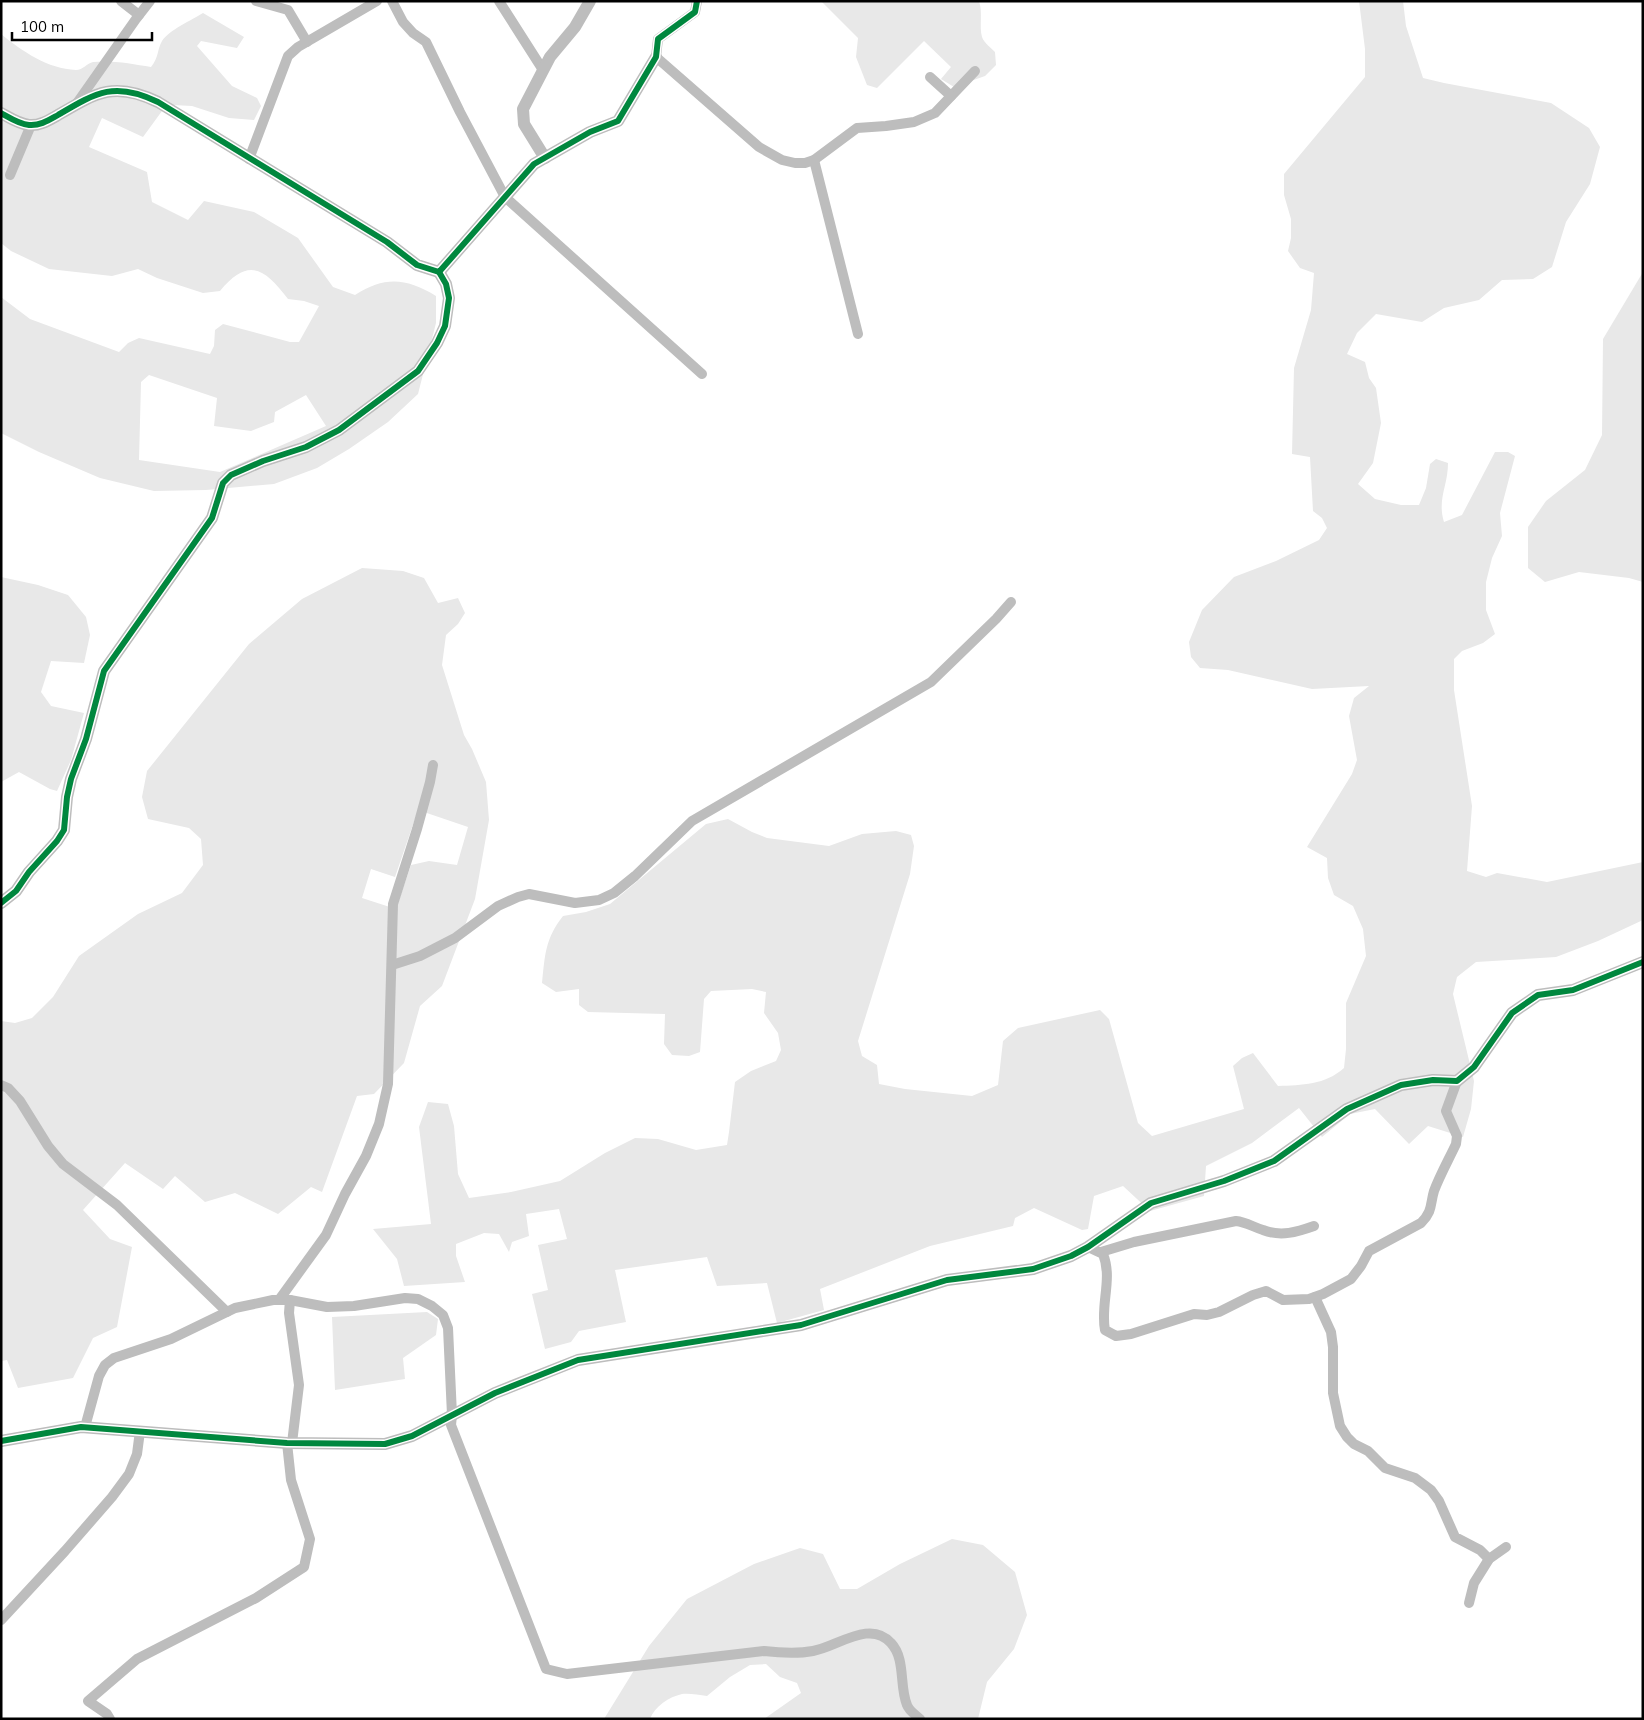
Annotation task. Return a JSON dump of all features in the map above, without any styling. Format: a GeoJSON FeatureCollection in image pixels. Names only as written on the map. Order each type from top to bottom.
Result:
{"type":"FeatureCollection","features":[{"type":"Feature","properties":{"kind":"street"},"geometry":{"type":"LineString","coordinates":[[121,1],[139,15]]}},
{"type":"Feature","properties":{"kind":"street"},"geometry":{"type":"LineString","coordinates":[[77,104],[150,1]]}},
{"type":"Feature","properties":{"kind":"street"},"geometry":{"type":"LineString","coordinates":[[256,1],[288,10],[307,42]]}},
{"type":"Feature","properties":{"kind":"street"},"geometry":{"type":"LineString","coordinates":[[249,159],[288,56],[298,47],[377,1]]}},
{"type":"Feature","properties":{"kind":"street"},"geometry":{"type":"LineString","coordinates":[[392,1],[403,22],[413,33],[426,42],[505,197],[702,374]]}},
{"type":"Feature","properties":{"kind":"street"},"geometry":{"type":"LineString","coordinates":[[499,1],[543,70]]}},
{"type":"Feature","properties":{"kind":"street"},"geometry":{"type":"LineString","coordinates":[[545,158],[524,124],[522,109],[550,56],[582,16],[590,1]]}},
{"type":"Feature","properties":{"kind":"street"},"geometry":{"type":"LineString","coordinates":[[439,272],[534,164],[590,132],[618,121],[656,57],[658,39],[695,12],[697,1]]}},
{"type":"Feature","properties":{"kind":"street"},"geometry":{"type":"LineString","coordinates":[[656,57],[759,147],[782,160],[795,163],[805,163],[814,160],[857,128],[914,122],[935,113],[974,71]]}},
{"type":"Feature","properties":{"kind":"street"},"geometry":{"type":"LineString","coordinates":[[930,77],[951,96]]}},
{"type":"Feature","properties":{"kind":"street"},"geometry":{"type":"LineString","coordinates":[[1,113],[18,123],[31,125],[43,123],[77,104],[111,90],[129,91],[143,95],[158,102],[386,242],[417,265],[439,272],[446,284],[449,298],[445,326],[418,371],[339,430],[306,447],[231,475],[224,483],[212,518],[104,672],[86,739],[71,779],[67,797],[64,830],[57,841],[29,872],[16,891],[1,903]]}},
{"type":"Feature","properties":{"kind":"street"},"geometry":{"type":"LineString","coordinates":[[10,175],[31,125]]}},
{"type":"Feature","properties":{"kind":"street"},"geometry":{"type":"LineString","coordinates":[[814,160],[858,334]]}},
{"type":"Feature","properties":{"kind":"street"},"geometry":{"type":"LineString","coordinates":[[392,965],[420,956],[455,938],[498,906],[518,897],[530,894],[575,903],[599,900],[614,892],[635,876],[692,821],[931,682],[1011,602]]}},
{"type":"Feature","properties":{"kind":"street"},"geometry":{"type":"LineString","coordinates":[[279,1300],[326,1235],[345,1194],[366,1156],[379,1124],[388,1084],[393,904],[428,792],[433,765]]}},
{"type":"Feature","properties":{"kind":"street"},"geometry":{"type":"LineString","coordinates":[[1101,1252],[1107,1262],[1107,1286],[1103,1321],[1105,1330],[1116,1336],[1131,1334],[1194,1314],[1213,1314],[1253,1295],[1266,1291],[1283,1300],[1309,1299],[1339,1287],[1351,1279],[1369,1251],[1421,1223],[1427,1217],[1431,1209],[1434,1192],[1456,1144],[1457,1136],[1446,1111],[1457,1081],[1474,1068],[1512,1013],[1538,995],[1572,990],[1643,962]]}},
{"type":"Feature","properties":{"kind":"street"},"geometry":{"type":"LineString","coordinates":[[1,1441],[85,1427],[289,1443],[385,1444],[412,1436],[494,1393],[578,1360],[801,1325],[947,1280],[1032,1269],[1071,1256],[1088,1247],[1151,1203],[1224,1181],[1274,1161],[1347,1108],[1401,1084],[1433,1080],[1457,1081]]}},
{"type":"Feature","properties":{"kind":"street"},"geometry":{"type":"LineString","coordinates":[[1,1085],[8,1088],[20,1101],[48,1146],[64,1164],[116,1205],[227,1312]]}},
{"type":"Feature","properties":{"kind":"street"},"geometry":{"type":"LineString","coordinates":[[1088,1247],[1101,1252],[1134,1242],[1236,1221],[1244,1222],[1264,1231],[1278,1233],[1294,1233],[1314,1226]]}},
{"type":"Feature","properties":{"kind":"street"},"geometry":{"type":"LineString","coordinates":[[1315,1297],[1331,1332],[1333,1347],[1333,1393],[1340,1426],[1347,1437],[1354,1444],[1368,1451],[1385,1468],[1415,1478],[1431,1490],[1439,1502],[1455,1537],[1480,1550],[1489,1559]]}},
{"type":"Feature","properties":{"kind":"street"},"geometry":{"type":"LineString","coordinates":[[85,1427],[99,1376],[105,1365],[114,1358],[171,1339],[235,1308],[279,1300],[290,1300],[327,1307],[364,1305],[406,1298],[418,1299],[432,1306],[443,1315],[448,1328],[451,1426],[546,1669],[567,1674],[764,1652],[786,1654],[815,1651],[850,1637],[870,1633],[881,1634],[887,1638],[897,1651],[907,1705],[920,1719]]}},
{"type":"Feature","properties":{"kind":"street"},"geometry":{"type":"LineString","coordinates":[[110,1719],[107,1714],[88,1701],[137,1659],[256,1598],[304,1567],[310,1539],[291,1480],[289,1443],[299,1385],[289,1313],[290,1300]]}},
{"type":"Feature","properties":{"kind":"street"},"geometry":{"type":"LineString","coordinates":[[1,1620],[106,1504],[129,1474],[137,1454],[140,1431]]}},
{"type":"Feature","properties":{"kind":"street"},"geometry":{"type":"LineString","coordinates":[[1468,1603],[1474,1583],[1489,1559],[1506,1547]]}},
{"type":"Feature","properties":{"kind":"shaded area"},"geometry":{"type":"Polygon","coordinates":[[[821,1],[979,1],[982,37],[995,52],[996,65],[985,76],[954,87],[941,79],[951,67],[924,41],[877,88],[867,85],[856,57],[858,38],[821,1]]]}},
{"type":"Feature","properties":{"kind":"shaded area"},"geometry":{"type":"Polygon","coordinates":[[[1359,1],[1403,1],[1406,26],[1423,78],[1551,103],[1589,128],[1600,147],[1590,184],[1566,222],[1552,267],[1533,279],[1502,280],[1479,300],[1444,308],[1422,322],[1376,314],[1357,333],[1347,354],[1365,362],[1369,378],[1376,388],[1381,423],[1373,463],[1358,484],[1375,499],[1401,505],[1419,505],[1426,488],[1430,464],[1436,459],[1448,463],[1442,499],[1444,522],[1462,515],[1495,452],[1508,452],[1515,456],[1500,513],[1502,536],[1492,558],[1486,582],[1486,610],[1495,634],[1483,643],[1462,651],[1454,659],[1454,690],[1472,806],[1467,871],[1486,877],[1497,873],[1547,882],[1643,862],[1643,920],[1598,941],[1556,957],[1476,962],[1457,977],[1453,994],[1474,1081],[1471,1109],[1463,1137],[1428,1126],[1409,1144],[1375,1109],[1350,1114],[1322,1137],[1299,1108],[1252,1143],[1206,1166],[1204,1196],[1150,1211],[1123,1186],[1094,1196],[1088,1229],[1082,1230],[1034,1208],[1015,1218],[1013,1226],[930,1246],[820,1289],[824,1310],[777,1323],[767,1283],[717,1286],[707,1257],[615,1270],[626,1322],[579,1331],[571,1342],[545,1349],[532,1294],[548,1290],[538,1245],[567,1239],[559,1209],[526,1214],[529,1236],[512,1242],[509,1252],[499,1234],[484,1233],[456,1244],[456,1256],[465,1282],[404,1286],[397,1259],[373,1229],[431,1224],[419,1127],[428,1102],[448,1104],[454,1126],[458,1174],[469,1198],[511,1192],[560,1181],[605,1153],[635,1138],[658,1139],[696,1150],[727,1145],[735,1082],[751,1071],[776,1061],[781,1050],[778,1033],[764,1013],[766,992],[752,989],[711,991],[704,999],[700,1052],[689,1056],[672,1055],[664,1044],[665,1014],[588,1012],[579,1005],[579,989],[556,992],[542,983],[549,940],[563,916],[586,912],[610,904],[706,824],[728,819],[767,838],[829,846],[862,834],[896,831],[911,835],[914,846],[910,874],[858,1041],[862,1056],[877,1065],[879,1084],[905,1089],[972,1096],[998,1085],[1003,1041],[1018,1028],[1100,1010],[1109,1019],[1138,1123],[1152,1136],[1244,1109],[1233,1066],[1242,1058],[1253,1053],[1278,1086],[1321,1081],[1337,1074],[1344,1068],[1346,1003],[1366,956],[1363,929],[1353,906],[1334,895],[1328,878],[1327,858],[1307,847],[1352,774],[1357,760],[1349,716],[1354,698],[1369,686],[1312,689],[1228,670],[1200,668],[1191,657],[1189,642],[1202,610],[1234,577],[1276,561],[1319,540],[1327,528],[1322,518],[1313,511],[1310,457],[1292,454],[1294,368],[1311,310],[1314,273],[1300,268],[1288,251],[1291,238],[1291,219],[1284,195],[1284,174],[1365,77],[1365,49],[1359,1]]]}},
{"type":"Feature","properties":{"kind":"shaded area"},"geometry":{"type":"Polygon","coordinates":[[[203,13],[244,37],[237,48],[201,41],[197,46],[232,86],[257,98],[261,106],[254,120],[229,118],[192,106],[173,105],[162,111],[143,137],[102,118],[89,147],[147,172],[152,202],[188,220],[204,201],[254,212],[298,238],[333,287],[355,295],[386,282],[405,283],[425,290],[436,296],[436,323],[418,394],[388,422],[349,449],[317,468],[274,484],[206,490],[154,491],[100,478],[39,452],[1,433],[1,297],[30,319],[119,352],[128,343],[139,338],[210,354],[214,346],[215,330],[223,324],[290,342],[299,342],[319,306],[304,301],[288,299],[272,280],[256,271],[248,270],[240,273],[220,291],[203,293],[157,278],[138,269],[112,276],[49,269],[11,251],[1,243],[1,34],[36,58],[66,69],[78,70],[91,63],[100,62],[151,67],[160,44],[165,37],[203,13]],[[149,375],[141,382],[139,460],[220,472],[326,426],[306,395],[275,412],[274,422],[251,431],[214,426],[217,398],[149,375]]]}},
{"type":"Feature","properties":{"kind":"shaded area"},"geometry":{"type":"Polygon","coordinates":[[[1643,272],[1643,582],[1629,578],[1579,572],[1545,582],[1528,568],[1528,527],[1546,501],[1585,470],[1602,435],[1603,339],[1643,272]]]}},
{"type":"Feature","properties":{"kind":"shaded area"},"geometry":{"type":"Polygon","coordinates":[[[362,568],[403,571],[424,578],[438,603],[458,598],[465,613],[458,624],[446,635],[442,665],[464,735],[486,782],[489,820],[475,899],[442,986],[420,1006],[404,1063],[374,1094],[357,1096],[322,1192],[311,1187],[278,1214],[235,1193],[205,1202],[175,1176],[163,1189],[125,1163],[83,1210],[110,1239],[132,1247],[117,1327],[93,1338],[73,1378],[18,1388],[7,1360],[1,1361],[1,1021],[15,1023],[32,1018],[53,997],[79,956],[138,914],[182,893],[203,865],[201,839],[189,828],[148,819],[142,797],[147,771],[249,644],[302,599],[362,568]],[[418,810],[395,877],[371,869],[362,898],[396,909],[411,865],[429,861],[457,865],[468,827],[418,810]]]}},
{"type":"Feature","properties":{"kind":"shaded area"},"geometry":{"type":"Polygon","coordinates":[[[1,577],[38,585],[68,595],[86,617],[90,635],[84,663],[51,661],[41,692],[51,706],[84,713],[71,760],[57,791],[19,772],[1,782],[1,577]]]}},
{"type":"Feature","properties":{"kind":"shaded area"},"geometry":{"type":"Polygon","coordinates":[[[427,1312],[438,1319],[436,1335],[403,1358],[405,1379],[335,1390],[332,1317],[427,1312]]]}},
{"type":"Feature","properties":{"kind":"shaded area"},"geometry":{"type":"Polygon","coordinates":[[[952,1539],[983,1545],[1015,1572],[1027,1615],[1014,1649],[987,1682],[978,1719],[764,1719],[801,1693],[797,1683],[780,1677],[766,1664],[750,1665],[730,1677],[707,1696],[682,1694],[672,1697],[659,1706],[650,1719],[604,1719],[649,1646],[687,1599],[754,1564],[800,1548],[823,1554],[840,1589],[857,1589],[900,1564],[952,1539]]]}},
{"type":"Feature","properties":{"kind":"cycle path"},"geometry":{"type":"LineString","coordinates":[[1,113],[18,122],[37,125],[95,95],[118,91],[143,96],[158,102],[387,242],[417,265],[439,272],[534,164],[590,132],[618,121],[656,57],[658,39],[695,12],[697,1]]}},
{"type":"Feature","properties":{"kind":"cycle path"},"geometry":{"type":"LineString","coordinates":[[1,903],[16,891],[29,872],[57,841],[64,830],[67,797],[71,779],[86,739],[104,671],[212,518],[223,483],[231,475],[263,461],[306,447],[339,430],[418,371],[437,343],[445,326],[449,298],[446,284],[439,272]]}},
{"type":"Feature","properties":{"kind":"cycle path"},"geometry":{"type":"LineString","coordinates":[[1,1441],[81,1427],[287,1443],[385,1444],[412,1436],[495,1393],[578,1360],[801,1325],[947,1280],[1033,1269],[1071,1256],[1088,1247],[1151,1203],[1224,1181],[1274,1161],[1347,1109],[1401,1085],[1433,1080],[1457,1081],[1474,1067],[1512,1013],[1538,995],[1573,990],[1643,962]]}}]}
